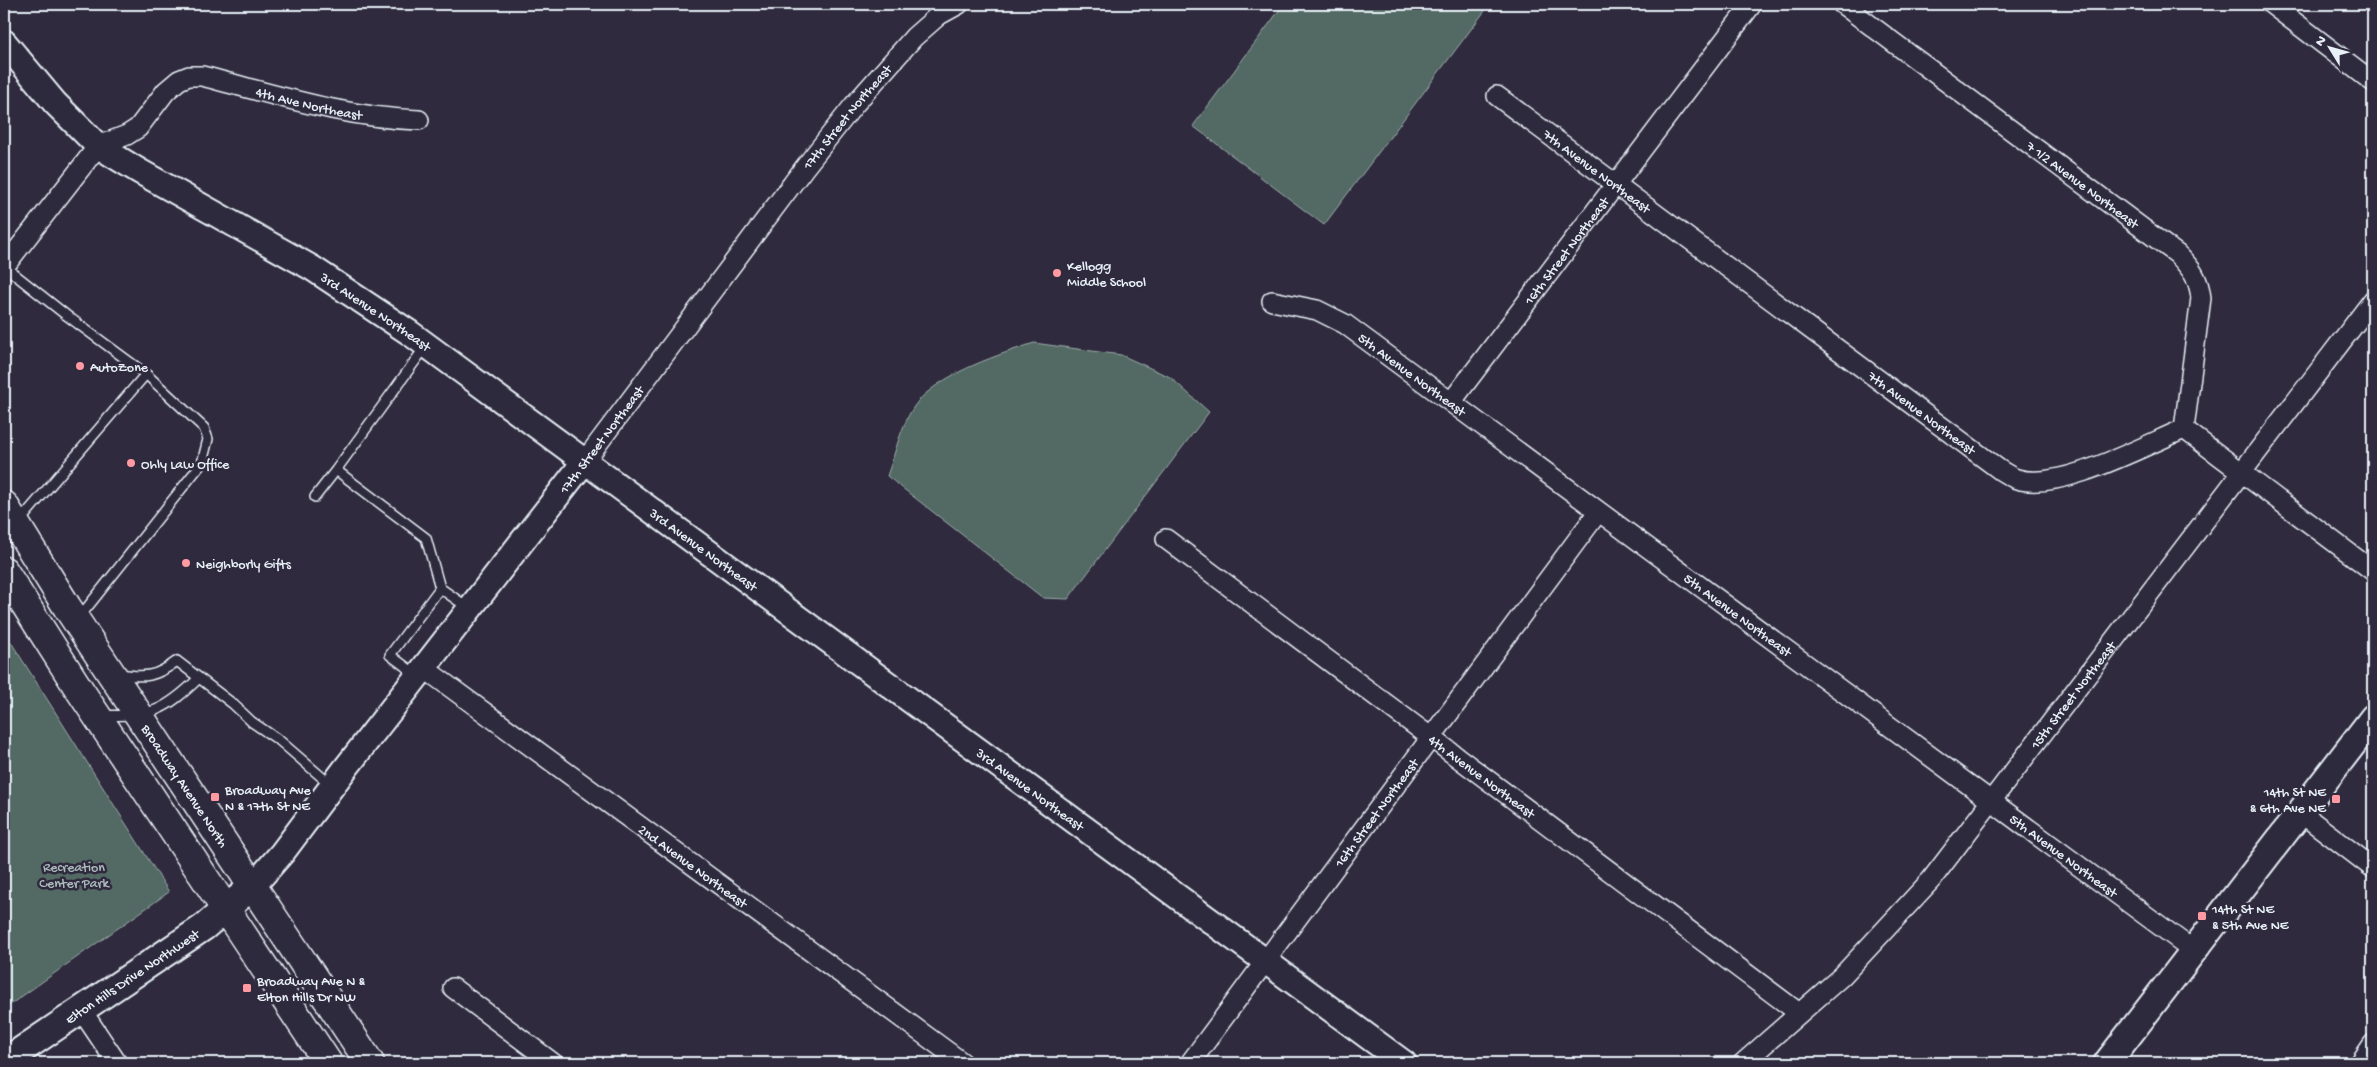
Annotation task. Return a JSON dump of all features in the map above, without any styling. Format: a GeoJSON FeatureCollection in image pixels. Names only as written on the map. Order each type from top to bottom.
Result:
{"type":"FeatureCollection","features":[{"type":"Feature","properties":{"kind":"main road","name":"Broadway Avenue North"},"geometry":{"type":"LineString","coordinates":[[10,516],[76,621],[254,885],[370,1063]]}},
{"type":"Feature","properties":{"kind":"main road"},"geometry":{"type":"LineString","coordinates":[[4,571],[96,715],[328,1063]]}},
{"type":"Feature","properties":{"kind":"main road"},"geometry":{"type":"LineString","coordinates":[[2108,1063],[2373,718]]}},
{"type":"Feature","properties":{"kind":"main road","name":"Elton Hills Drive Northwest"},"geometry":{"type":"LineString","coordinates":[[4,1062],[82,1011],[226,911],[254,885]]}},
{"type":"Feature","properties":{"kind":"street","name":"17th Street Northeast"},"geometry":{"type":"LineString","coordinates":[[254,885],[282,854],[332,786],[584,462],[854,104],[914,37],[939,15],[959,4]]}},
{"type":"Feature","properties":{"kind":"street","name":"16th Street Northeast"},"geometry":{"type":"LineString","coordinates":[[1452,401],[1752,4]]}},
{"type":"Feature","properties":{"kind":"street","name":"7 1/2 Avenue Northeast"},"geometry":{"type":"LineString","coordinates":[[1842,4],[2177,254],[2193,270],[2200,284],[2201,298],[2184,429]]}},
{"type":"Feature","properties":{"kind":"street"},"geometry":{"type":"LineString","coordinates":[[2271,4],[2373,82]]}},
{"type":"Feature","properties":{"kind":"street","name":"3rd Avenue Northeast"},"geometry":{"type":"LineString","coordinates":[[4,42],[55,103],[98,146],[147,176],[312,268],[426,345],[1404,1063]]}},
{"type":"Feature","properties":{"kind":"street","name":"4th Ave Northeast"},"geometry":{"type":"LineString","coordinates":[[98,146],[127,135],[138,128],[166,91],[179,80],[189,76],[202,76],[318,106],[383,119],[419,120]]}},
{"type":"Feature","properties":{"kind":"street","name":"7th Avenue Northeast"},"geometry":{"type":"LineString","coordinates":[[1497,96],[1614,185],[2000,470],[2016,479],[2053,480],[2077,474],[2184,429]]}},
{"type":"Feature","properties":{"kind":"street"},"geometry":{"type":"LineString","coordinates":[[4,267],[98,146]]}},
{"type":"Feature","properties":{"kind":"street","name":"15th Street Northeast"},"geometry":{"type":"LineString","coordinates":[[1743,1063],[1842,976],[1908,906],[1991,802],[2373,300]]}},
{"type":"Feature","properties":{"kind":"street","name":"5th Avenue Northeast"},"geometry":{"type":"LineString","coordinates":[[1272,301],[1317,310],[1338,320],[1452,401],[1598,512],[2194,951]]}},
{"type":"Feature","properties":{"kind":"street"},"geometry":{"type":"LineString","coordinates":[[2184,429],[2373,571]]}},
{"type":"Feature","properties":{"kind":"street","name":"16th Street Northeast"},"geometry":{"type":"LineString","coordinates":[[1190,1063],[1598,512]]}},
{"type":"Feature","properties":{"kind":"street","name":"4th Avenue Northeast"},"geometry":{"type":"LineString","coordinates":[[1166,539],[1799,1013]]}},
{"type":"Feature","properties":{"kind":"street","name":"2nd Avenue Northeast"},"geometry":{"type":"LineString","coordinates":[[421,672],[963,1063]]}},
{"type":"Feature","properties":{"kind":"street"},"geometry":{"type":"LineString","coordinates":[[2300,813],[2373,868]]}},
{"type":"Feature","properties":{"kind":"street"},"geometry":{"type":"LineString","coordinates":[[452,988],[554,1063]]}},
{"type":"Feature","properties":{"kind":"street"},"geometry":{"type":"LineString","coordinates":[[82,1011],[117,1063]]}},
{"type":"Feature","properties":{"kind":"street"},"geometry":{"type":"LineString","coordinates":[[2360,1063],[2373,1044]]}},
{"type":"Feature","properties":{"kind":"lane"},"geometry":{"type":"LineString","coordinates":[[4,267],[146,374],[204,428],[208,439],[202,463],[76,621]]}},
{"type":"Feature","properties":{"kind":"lane"},"geometry":{"type":"LineString","coordinates":[[315,497],[426,345]]}},
{"type":"Feature","properties":{"kind":"lane"},"geometry":{"type":"LineString","coordinates":[[10,516],[146,374]]}},
{"type":"Feature","properties":{"kind":"lane"},"geometry":{"type":"LineString","coordinates":[[336,470],[426,538],[440,588],[470,609]]}},
{"type":"Feature","properties":{"kind":"lane"},"geometry":{"type":"LineString","coordinates":[[421,672],[390,655],[440,588]]}},
{"type":"Feature","properties":{"kind":"lane"},"geometry":{"type":"LineString","coordinates":[[111,674],[149,676],[161,673],[177,661],[233,704],[252,722],[280,741],[332,786]]}},
{"type":"Feature","properties":{"kind":"lane"},"geometry":{"type":"LineString","coordinates":[[96,715],[139,715],[164,708],[177,699],[198,678]]}},
{"type":"Feature","properties":{"kind":"green space"},"geometry":{"type":"Polygon","coordinates":[[[1284,4],[1490,4],[1324,225],[1193,126],[1284,4]]]}},
{"type":"Feature","properties":{"kind":"green space"},"geometry":{"type":"Polygon","coordinates":[[[1034,343],[1121,355],[1170,377],[1209,412],[1068,599],[1043,598],[887,476],[904,425],[920,399],[931,389],[974,365],[1034,343]]]}},
{"type":"Feature","properties":{"kind":"green space","name":"Recreation Center Park"},"geometry":{"type":"Polygon","coordinates":[[[4,631],[169,892],[4,1009],[4,631]]]}},
{"type":"Feature","properties":{"kind":"place","name":"Kellogg Middle School"},"geometry":{"type":"Point","coordinates":[1057,273]}},
{"type":"Feature","properties":{"kind":"place","name":"AutoZone"},"geometry":{"type":"Point","coordinates":[80,366]}},
{"type":"Feature","properties":{"kind":"place","name":"Ohly Law Office"},"geometry":{"type":"Point","coordinates":[131,463]}},
{"type":"Feature","properties":{"kind":"place","name":"Neighborly Gifts"},"geometry":{"type":"Point","coordinates":[186,563]}},
{"type":"Feature","properties":{"kind":"place","name":"Broadway Ave N & 17th St NE"},"geometry":{"type":"Point","coordinates":[215,797]}},
{"type":"Feature","properties":{"kind":"place","name":"14th St NE & 6th Ave NE"},"geometry":{"type":"Point","coordinates":[2336,799]}},
{"type":"Feature","properties":{"kind":"place","name":"14th St NE & 5th Ave NE"},"geometry":{"type":"Point","coordinates":[2202,916]}},
{"type":"Feature","properties":{"kind":"place","name":"Broadway Ave N & Elton Hills Dr NW"},"geometry":{"type":"Point","coordinates":[247,988]}}]}
